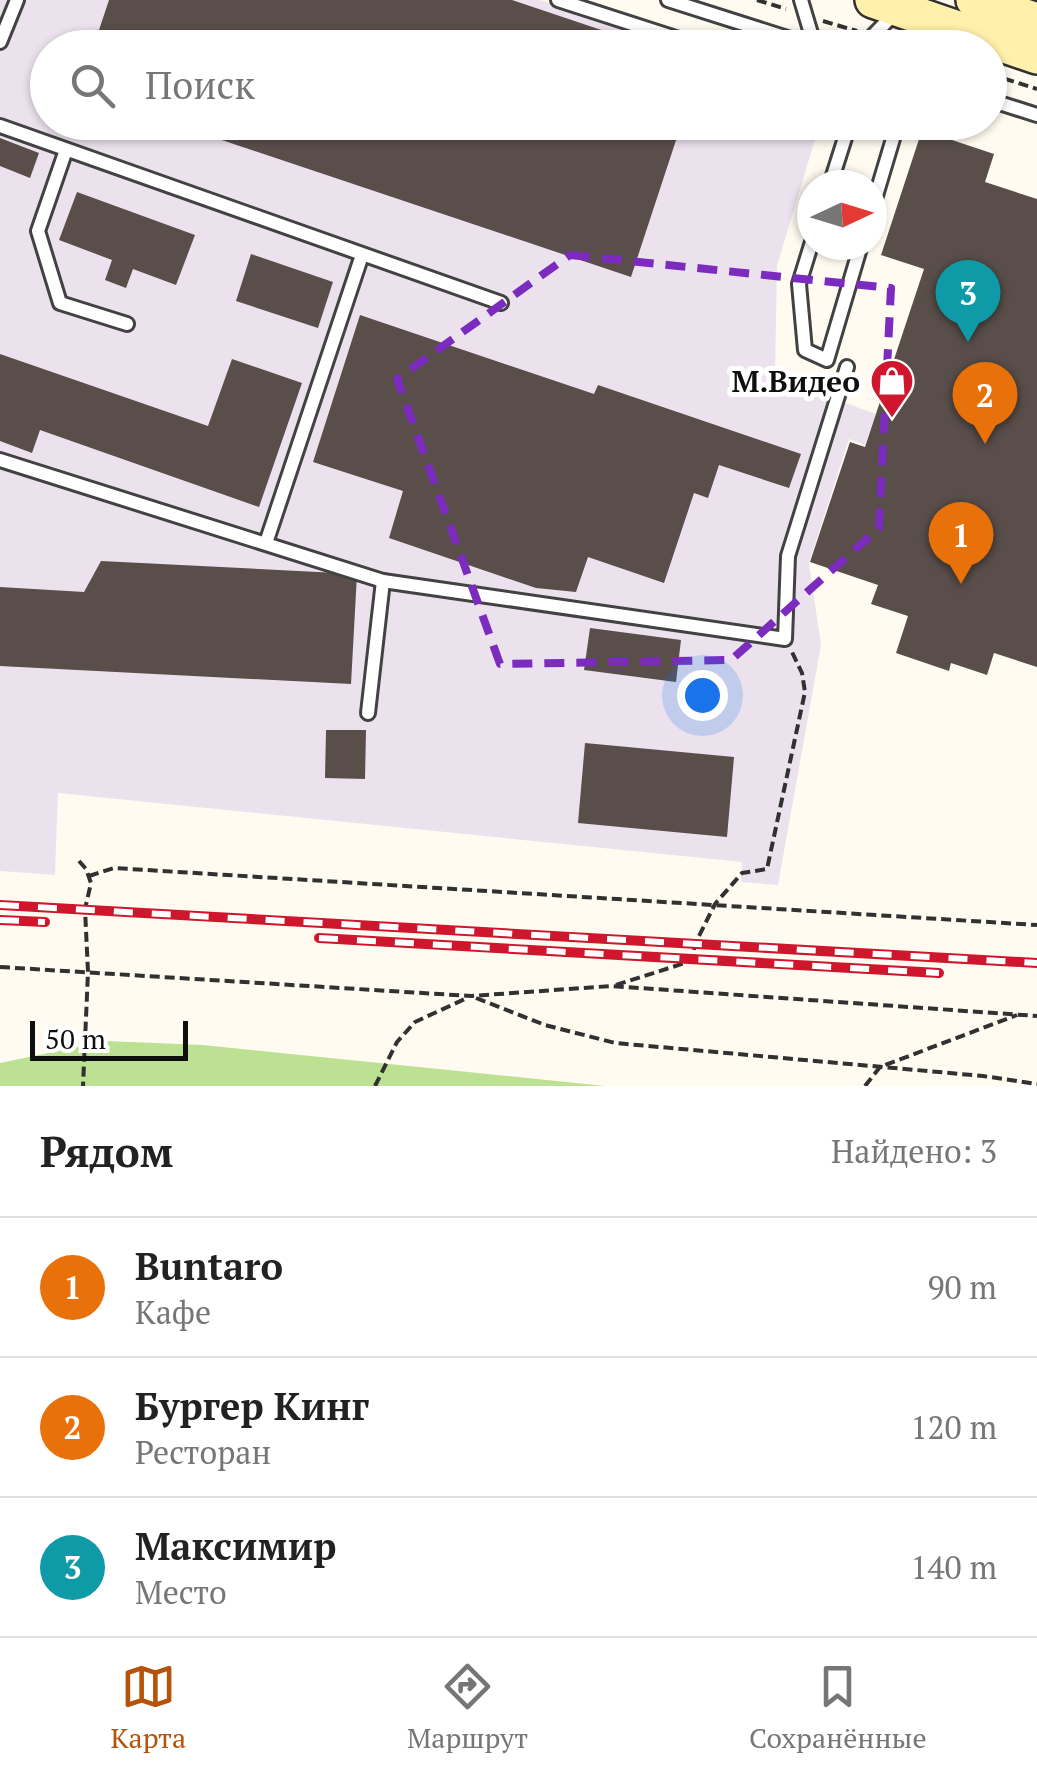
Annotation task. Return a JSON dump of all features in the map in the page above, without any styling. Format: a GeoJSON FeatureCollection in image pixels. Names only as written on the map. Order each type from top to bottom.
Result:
{"type":"FeatureCollection","features":[{"type":"Feature","properties":{"kind":"main road"},"geometry":{"type":"LineString","coordinates":[[974,0],[1037,21]]}},
{"type":"Feature","properties":{"kind":"main road"},"geometry":{"type":"LineString","coordinates":[[886,4],[962,30]]}},
{"type":"Feature","properties":{"kind":"main road"},"geometry":{"type":"LineString","coordinates":[[1007,46],[1037,56]]}},
{"type":"Feature","properties":{"kind":"lane"},"geometry":{"type":"LineString","coordinates":[[0,42],[17,0]]}},
{"type":"Feature","properties":{"kind":"lane"},"geometry":{"type":"LineString","coordinates":[[558,0],[650,30]]}},
{"type":"Feature","properties":{"kind":"lane"},"geometry":{"type":"LineString","coordinates":[[668,0],[743,30]]}},
{"type":"Feature","properties":{"kind":"lane"},"geometry":{"type":"LineString","coordinates":[[801,0],[811,30]]}},
{"type":"Feature","properties":{"kind":"lane"},"geometry":{"type":"LineString","coordinates":[[875,30],[886,4]]}},
{"type":"Feature","properties":{"kind":"lane"},"geometry":{"type":"LineString","coordinates":[[1007,106],[1037,116]]}},
{"type":"Feature","properties":{"kind":"lane"},"geometry":{"type":"LineString","coordinates":[[0,126],[30,137]]}},
{"type":"Feature","properties":{"kind":"lane"},"geometry":{"type":"LineString","coordinates":[[38,140],[500,303]]}},
{"type":"Feature","properties":{"kind":"lane"},"geometry":{"type":"LineString","coordinates":[[835,170],[844,140]]}},
{"type":"Feature","properties":{"kind":"lane"},"geometry":{"type":"LineString","coordinates":[[884,170],[893,140]]}},
{"type":"Feature","properties":{"kind":"lane"},"geometry":{"type":"LineString","coordinates":[[66,150],[38,231],[60,303],[126,324]]}},
{"type":"Feature","properties":{"kind":"lane"},"geometry":{"type":"LineString","coordinates":[[266,543],[362,255]]}},
{"type":"Feature","properties":{"kind":"lane"},"geometry":{"type":"LineString","coordinates":[[806,260],[799,284],[805,350],[827,360],[857,260]]}},
{"type":"Feature","properties":{"kind":"lane"},"geometry":{"type":"LineString","coordinates":[[0,460],[382,581],[786,639],[788,556],[847,367]]}},
{"type":"Feature","properties":{"kind":"lane"},"geometry":{"type":"LineString","coordinates":[[368,713],[382,581]]}},
{"type":"Feature","properties":{"kind":"path"},"geometry":{"type":"LineString","coordinates":[[757,0],[853,30]]}},
{"type":"Feature","properties":{"kind":"path"},"geometry":{"type":"LineString","coordinates":[[1007,79],[1037,89]]}},
{"type":"Feature","properties":{"kind":"path"},"geometry":{"type":"LineString","coordinates":[[611,986],[692,959],[695,944],[715,904],[742,873],[767,869],[805,692],[802,672],[786,639]]}},
{"type":"Feature","properties":{"kind":"path"},"geometry":{"type":"LineString","coordinates":[[79,861],[91,883],[85,910],[88,972],[83,1086]]}},
{"type":"Feature","properties":{"kind":"path"},"geometry":{"type":"LineString","coordinates":[[89,876],[114,868],[1037,925]]}},
{"type":"Feature","properties":{"kind":"path"},"geometry":{"type":"LineString","coordinates":[[0,967],[471,996],[611,986],[1037,1016]]}},
{"type":"Feature","properties":{"kind":"path"},"geometry":{"type":"LineString","coordinates":[[375,1086],[397,1042],[414,1022],[471,996],[545,1025],[615,1043],[1037,1084]]}},
{"type":"Feature","properties":{"kind":"path"},"geometry":{"type":"LineString","coordinates":[[865,1086],[880,1068],[1018,1014]]}},
{"type":"Feature","properties":{"kind":"highlighted area"},"geometry":{"type":"Polygon","coordinates":[[[570,255],[891,288],[879,528],[731,660],[500,664],[397,379],[570,255]]]}},
{"type":"Feature","properties":{"kind":"shaded area"},"geometry":{"type":"Polygon","coordinates":[[[0,0],[540,0],[633,30],[30,30],[30,140],[815,140],[806,170],[797,170],[797,199],[777,266],[775,378],[876,414],[865,445],[849,439],[809,563],[821,645],[778,885],[741,882],[742,862],[58,793],[55,875],[0,871],[0,0]]]}},
{"type":"Feature","properties":{"kind":"green space"},"geometry":{"type":"Polygon","coordinates":[[[106,1041],[203,1045],[605,1086],[0,1086],[0,1063],[106,1041]]]}},
{"type":"Feature","properties":{"kind":"building"},"geometry":{"type":"Polygon","coordinates":[[[109,0],[512,0],[601,30],[99,30],[109,0]]]}},
{"type":"Feature","properties":{"kind":"building"},"geometry":{"type":"Polygon","coordinates":[[[0,138],[39,153],[30,178],[0,166],[0,138]]]}},
{"type":"Feature","properties":{"kind":"building"},"geometry":{"type":"Polygon","coordinates":[[[222,140],[676,140],[631,277],[222,140]]]}},
{"type":"Feature","properties":{"kind":"building"},"geometry":{"type":"Polygon","coordinates":[[[919,140],[952,140],[994,154],[985,182],[1037,199],[1037,667],[994,653],[987,675],[951,663],[949,671],[896,653],[908,616],[871,604],[878,585],[810,562],[850,442],[865,447],[924,269],[887,257],[887,237],[919,140]]]}},
{"type":"Feature","properties":{"kind":"building"},"geometry":{"type":"Polygon","coordinates":[[[77,192],[195,235],[176,285],[133,269],[126,288],[105,280],[112,260],[59,240],[77,192]]]}},
{"type":"Feature","properties":{"kind":"building"},"geometry":{"type":"Polygon","coordinates":[[[251,254],[333,282],[318,328],[236,301],[251,254]]]}},
{"type":"Feature","properties":{"kind":"building"},"geometry":{"type":"Polygon","coordinates":[[[360,315],[594,394],[598,385],[801,454],[789,488],[719,465],[708,498],[694,493],[664,583],[588,557],[576,592],[536,588],[389,538],[403,491],[313,462],[360,315]]]}},
{"type":"Feature","properties":{"kind":"building"},"geometry":{"type":"Polygon","coordinates":[[[0,354],[208,426],[232,359],[302,383],[259,507],[40,430],[32,453],[0,441],[0,354]]]}},
{"type":"Feature","properties":{"kind":"building"},"geometry":{"type":"Polygon","coordinates":[[[101,561],[357,574],[351,684],[0,666],[0,587],[84,592],[101,561]]]}},
{"type":"Feature","properties":{"kind":"building"},"geometry":{"type":"Polygon","coordinates":[[[590,628],[681,640],[676,682],[584,670],[590,628]]]}},
{"type":"Feature","properties":{"kind":"building"},"geometry":{"type":"Polygon","coordinates":[[[326,730],[366,730],[365,779],[325,778],[326,730]]]}},
{"type":"Feature","properties":{"kind":"building"},"geometry":{"type":"Polygon","coordinates":[[[585,743],[734,757],[727,837],[578,823],[585,743]]]}},
{"type":"Feature","properties":{"kind":"railway"},"geometry":{"type":"LineString","coordinates":[[0,905],[1037,963]]}},
{"type":"Feature","properties":{"kind":"railway"},"geometry":{"type":"LineString","coordinates":[[0,920],[45,922]]}},
{"type":"Feature","properties":{"kind":"railway"},"geometry":{"type":"LineString","coordinates":[[319,938],[939,973]]}},
{"type":"Feature","properties":{"kind":"place","name":"Максимир"},"geometry":{"type":"Point","coordinates":[968,342]}},
{"type":"Feature","properties":{"kind":"place","name":"М.Видео"},"geometry":{"type":"Point","coordinates":[892,419]}},
{"type":"Feature","properties":{"kind":"place","name":"Бургер Кинг"},"geometry":{"type":"Point","coordinates":[985,444]}},
{"type":"Feature","properties":{"kind":"place","name":"Buntaro"},"geometry":{"type":"Point","coordinates":[961,584]}}]}
